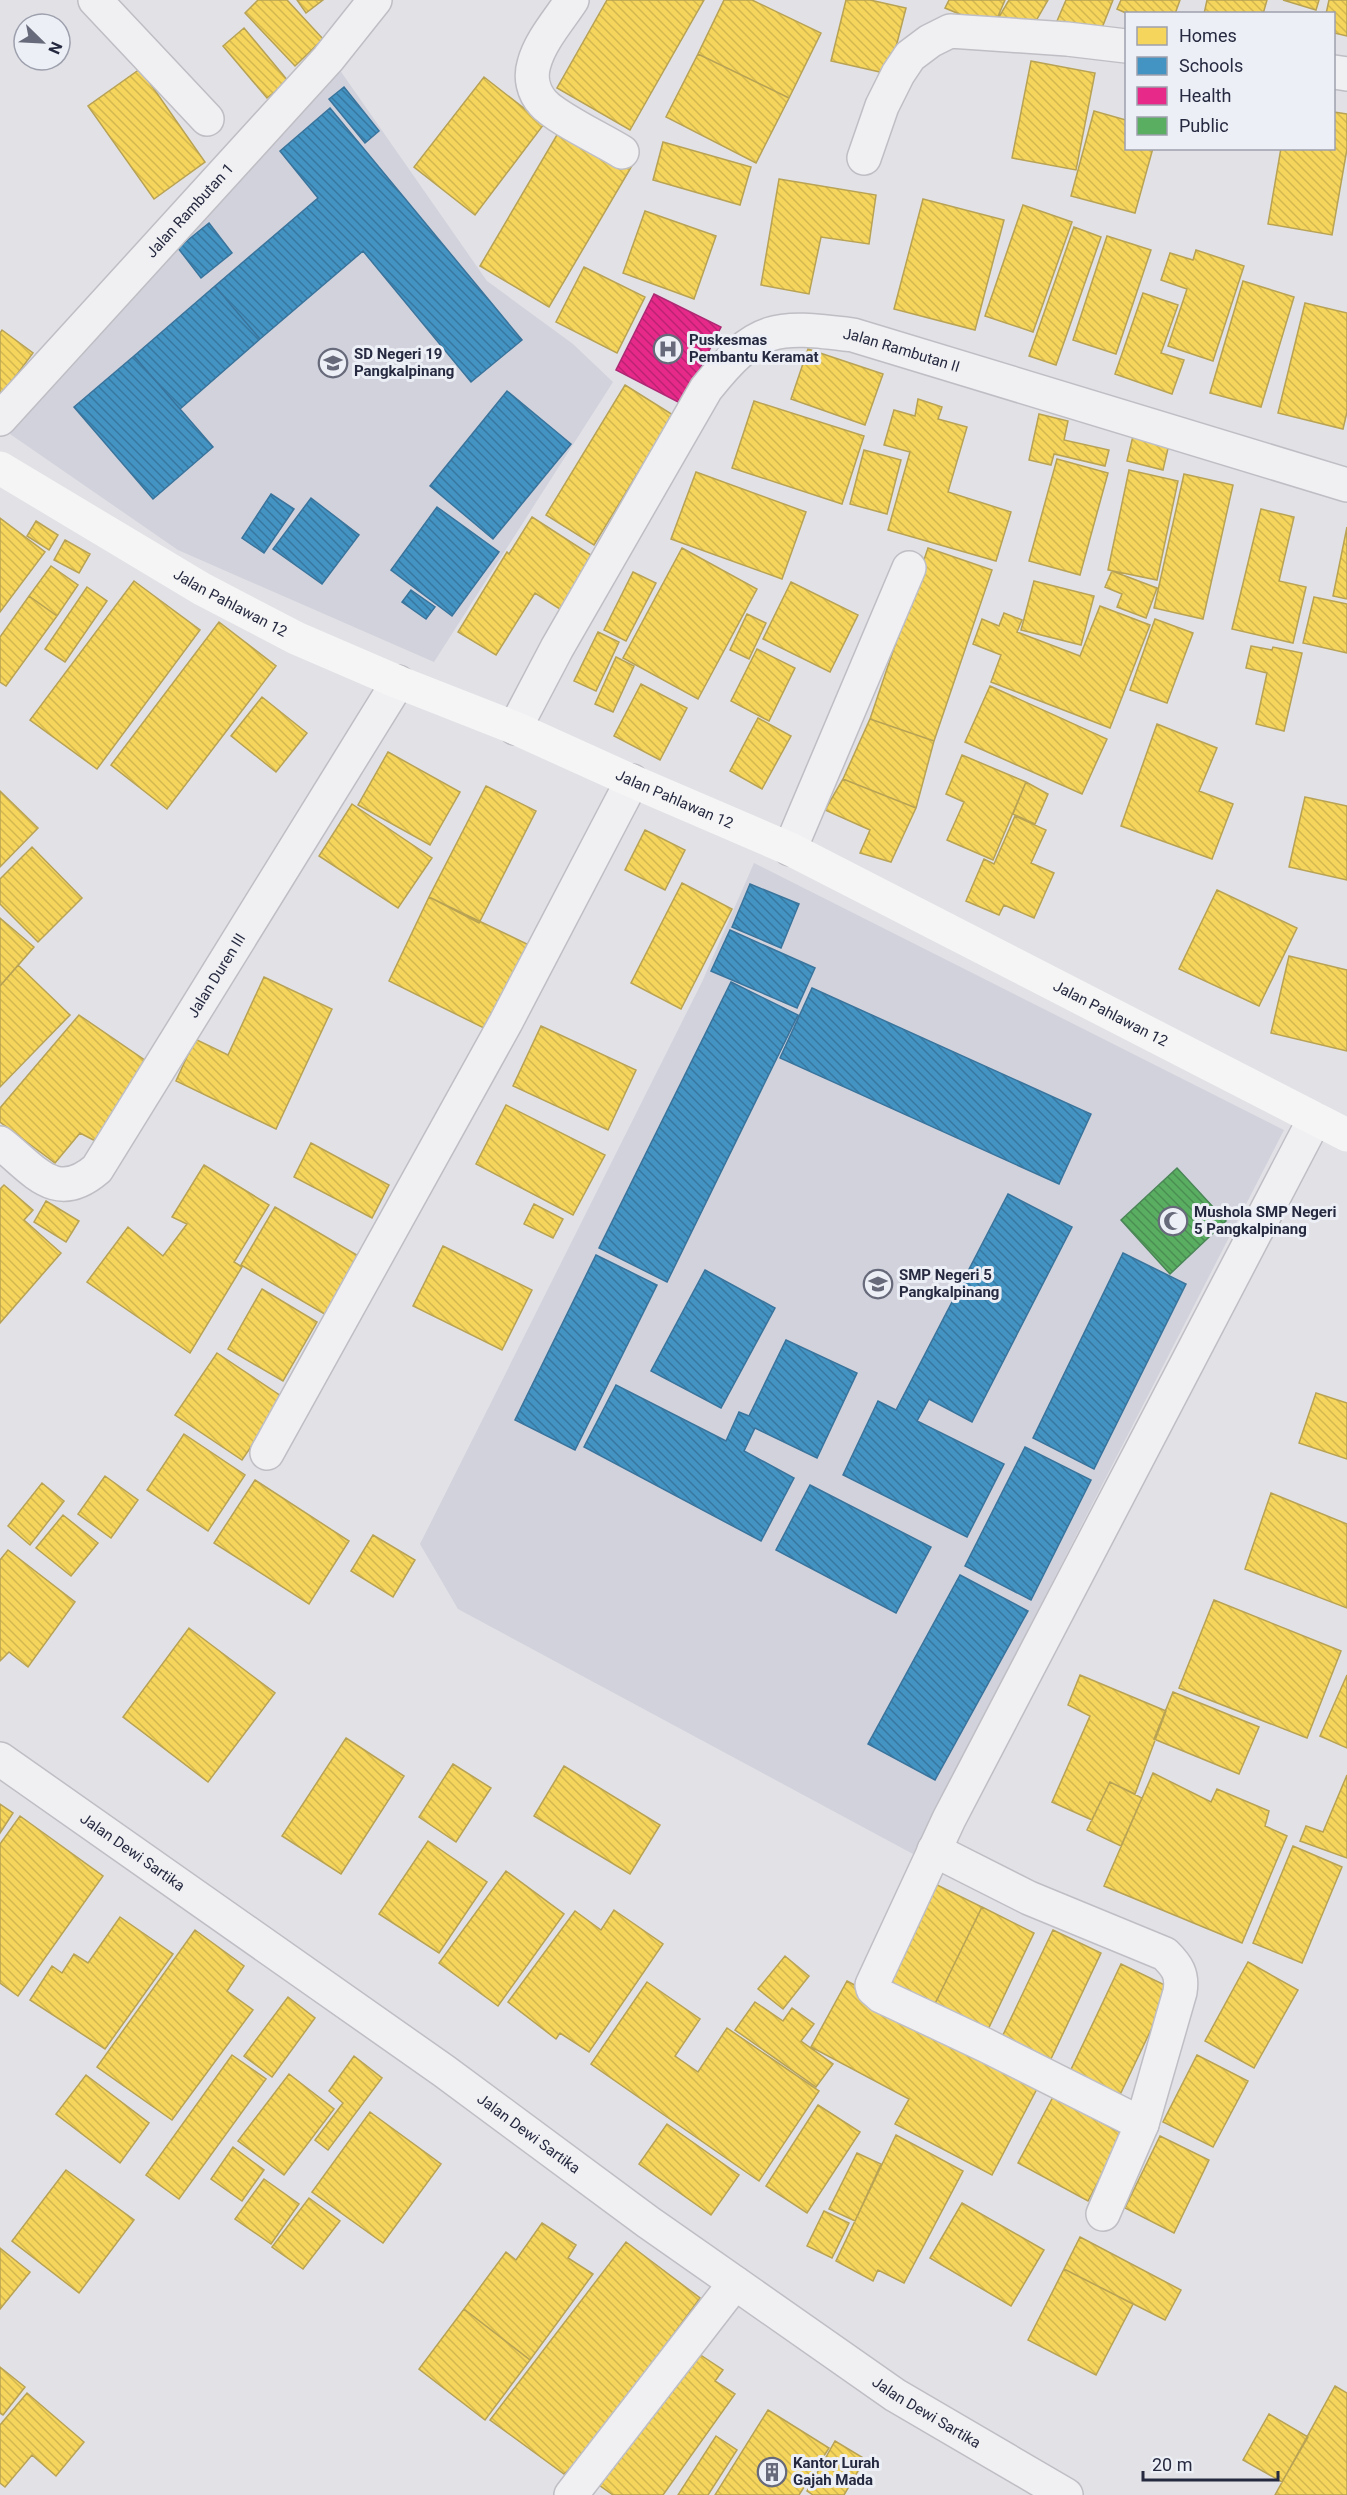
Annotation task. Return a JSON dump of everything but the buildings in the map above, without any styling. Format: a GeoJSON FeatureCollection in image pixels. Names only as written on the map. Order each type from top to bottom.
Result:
{"type":"FeatureCollection","features":[{"type":"Feature","properties":{"kind":"main road","name":"Jalan Pahlawan 12"},"geometry":{"type":"LineString","coordinates":[[0,468],[202,589],[296,638],[398,682],[515,728],[632,782],[790,849],[1347,1135]]}},
{"type":"Feature","properties":{"kind":"street"},"geometry":{"type":"LineString","coordinates":[[95,0],[207,119]]}},
{"type":"Feature","properties":{"kind":"street","name":"Jalan Rambutan 1"},"geometry":{"type":"LineString","coordinates":[[0,419],[328,59],[375,0]]}},
{"type":"Feature","properties":{"kind":"street"},"geometry":{"type":"LineString","coordinates":[[572,0],[542,44],[534,62],[531,78],[542,103],[622,152]]}},
{"type":"Feature","properties":{"kind":"street"},"geometry":{"type":"LineString","coordinates":[[864,158],[882,106],[910,56],[930,40],[950,31],[1066,39],[1125,46]]}},
{"type":"Feature","properties":{"kind":"street","name":"Jalan Rambutan II"},"geometry":{"type":"LineString","coordinates":[[515,728],[557,648],[706,389],[725,366],[749,344],[775,331],[806,329],[853,335],[1347,485]]}},
{"type":"Feature","properties":{"kind":"street"},"geometry":{"type":"LineString","coordinates":[[790,849],[909,568]]}},
{"type":"Feature","properties":{"kind":"street","name":"Jalan Duren III"},"geometry":{"type":"LineString","coordinates":[[3,1152],[53,1183],[70,1186],[84,1180],[97,1169],[398,682]]}},
{"type":"Feature","properties":{"kind":"street"},"geometry":{"type":"LineString","coordinates":[[267,1453],[506,1022],[632,782]]}},
{"type":"Feature","properties":{"kind":"street"},"geometry":{"type":"LineString","coordinates":[[1142,2124],[881,1996],[873,1989],[873,1978],[934,1850],[1314,1120]]}},
{"type":"Feature","properties":{"kind":"street","name":"Jalan Dewi Sartika"},"geometry":{"type":"LineString","coordinates":[[0,1759],[444,2071],[648,2222],[895,2395],[1066,2495]]}},
{"type":"Feature","properties":{"kind":"street"},"geometry":{"type":"LineString","coordinates":[[934,1850],[1029,1898],[1165,1954],[1176,1965],[1182,1978],[1180,1992],[1142,2124],[1103,2214]]}},
{"type":"Feature","properties":{"kind":"street"},"geometry":{"type":"LineString","coordinates":[[572,2495],[735,2283]]}},
{"type":"Feature","properties":{"kind":"shaded area","name":"SD Negeri 19 Pangkalpinang"},"geometry":{"type":"Polygon","coordinates":[[[337,66],[487,281],[573,344],[613,382],[434,662],[178,550],[10,434],[337,66]]]}},
{"type":"Feature","properties":{"kind":"shaded area","name":"SMP Negeri 5 Pangkalpinang"},"geometry":{"type":"Polygon","coordinates":[[[754,863],[1284,1130],[913,1854],[458,1609],[420,1544],[702,982],[754,863]]]}},
{"type":"Feature","properties":{"kind":"place","name":"Puskesmas Pembantu Keramat"},"geometry":{"type":"Point","coordinates":[668,349]}},
{"type":"Feature","properties":{"kind":"place","name":"SD Negeri 19 Pangkalpinang"},"geometry":{"type":"Point","coordinates":[333,363]}},
{"type":"Feature","properties":{"kind":"place","name":"Mushola SMP Negeri 5 Pangkalpinang"},"geometry":{"type":"Point","coordinates":[1173,1221]}},
{"type":"Feature","properties":{"kind":"place","name":"SMP Negeri 5 Pangkalpinang"},"geometry":{"type":"Point","coordinates":[878,1284]}},
{"type":"Feature","properties":{"kind":"place","name":"Kantor Lurah Gajah Mada"},"geometry":{"type":"Point","coordinates":[772,2472]}}]}
